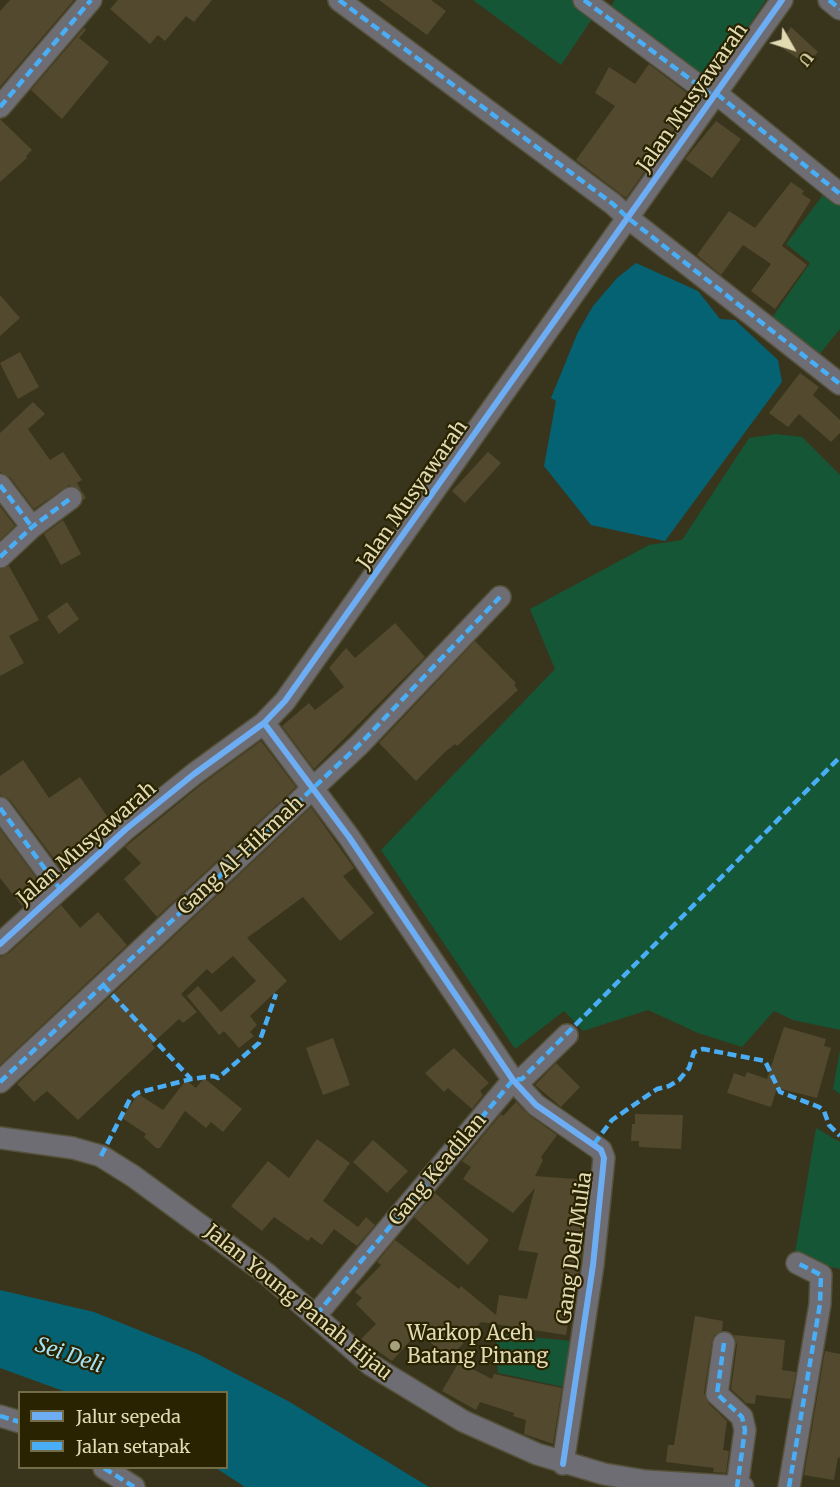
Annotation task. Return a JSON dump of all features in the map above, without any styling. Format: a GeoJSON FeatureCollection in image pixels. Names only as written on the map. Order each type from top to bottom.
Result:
{"type":"FeatureCollection","features":[{"type":"Feature","properties":{"kind":"street"},"geometry":{"type":"LineString","coordinates":[[0,106],[91,0]]}},
{"type":"Feature","properties":{"kind":"street"},"geometry":{"type":"LineString","coordinates":[[339,0],[613,204],[628,219],[840,384]]}},
{"type":"Feature","properties":{"kind":"street"},"geometry":{"type":"LineString","coordinates":[[584,0],[716,96],[840,194]]}},
{"type":"Feature","properties":{"kind":"street","name":"Jalan Musyawarah"},"geometry":{"type":"LineString","coordinates":[[0,944],[160,801],[264,723],[285,701],[340,627],[782,0]]}},
{"type":"Feature","properties":{"kind":"street"},"geometry":{"type":"LineString","coordinates":[[829,0],[840,9]]}},
{"type":"Feature","properties":{"kind":"street"},"geometry":{"type":"LineString","coordinates":[[0,485],[32,527]]}},
{"type":"Feature","properties":{"kind":"street"},"geometry":{"type":"LineString","coordinates":[[0,557],[32,527],[72,498]]}},
{"type":"Feature","properties":{"kind":"street","name":"Gang Al-Hikmah"},"geometry":{"type":"LineString","coordinates":[[0,1082],[359,745],[500,597]]}},
{"type":"Feature","properties":{"kind":"street"},"geometry":{"type":"LineString","coordinates":[[264,723],[349,837],[513,1080]]}},
{"type":"Feature","properties":{"kind":"street"},"geometry":{"type":"LineString","coordinates":[[0,808],[60,889]]}},
{"type":"Feature","properties":{"kind":"street","name":"Gang Keadilan"},"geometry":{"type":"LineString","coordinates":[[316,1315],[513,1080],[522,1079],[567,1035]]}},
{"type":"Feature","properties":{"kind":"street","name":"Gang Deli Mulia"},"geometry":{"type":"LineString","coordinates":[[513,1080],[536,1105],[601,1150],[604,1158],[593,1265],[563,1464]]}},
{"type":"Feature","properties":{"kind":"street","name":"Jalan Young Panah Hijau"},"geometry":{"type":"LineString","coordinates":[[0,1137],[74,1148],[101,1156],[252,1263],[391,1379],[463,1421],[563,1464],[604,1474],[646,1481],[742,1487]]}},
{"type":"Feature","properties":{"kind":"street"},"geometry":{"type":"LineString","coordinates":[[789,1487],[820,1304],[821,1275],[797,1263]]}},
{"type":"Feature","properties":{"kind":"street"},"geometry":{"type":"LineString","coordinates":[[724,1343],[717,1394],[742,1417],[745,1430],[737,1487]]}},
{"type":"Feature","properties":{"kind":"street"},"geometry":{"type":"LineString","coordinates":[[0,1416],[18,1421]]}},
{"type":"Feature","properties":{"kind":"street"},"geometry":{"type":"LineString","coordinates":[[107,1469],[134,1487]]}},
{"type":"Feature","properties":{"kind":"green space"},"geometry":{"type":"Polygon","coordinates":[[[473,0],[573,0],[594,16],[561,65],[473,0]]]}},
{"type":"Feature","properties":{"kind":"green space"},"geometry":{"type":"Polygon","coordinates":[[[615,0],[766,0],[709,85],[608,10],[615,0]]]}},
{"type":"Feature","properties":{"kind":"green space"},"geometry":{"type":"Polygon","coordinates":[[[826,191],[840,202],[840,329],[818,356],[771,319],[810,263],[786,244],[826,191]]]}},
{"type":"Feature","properties":{"kind":"green space"},"geometry":{"type":"Polygon","coordinates":[[[776,434],[802,437],[840,475],[840,1030],[793,1020],[774,1011],[742,1047],[698,1033],[648,1010],[583,1031],[564,1011],[515,1049],[381,850],[555,669],[530,609],[649,545],[682,540],[749,438],[776,434]]]}},
{"type":"Feature","properties":{"kind":"green space"},"geometry":{"type":"Polygon","coordinates":[[[840,1050],[840,1094],[833,1089],[840,1050]]]}},
{"type":"Feature","properties":{"kind":"green space"},"geometry":{"type":"Polygon","coordinates":[[[816,1128],[840,1142],[840,1269],[794,1259],[816,1128]]]}},
{"type":"Feature","properties":{"kind":"green space"},"geometry":{"type":"Polygon","coordinates":[[[495,1334],[573,1341],[568,1388],[498,1373],[495,1334]]]}},
{"type":"Feature","properties":{"kind":"water"},"geometry":{"type":"Polygon","coordinates":[[[636,263],[698,291],[720,319],[735,320],[778,360],[782,382],[665,541],[591,525],[544,466],[556,401],[551,398],[578,332],[593,306],[617,278],[636,263]]]}},
{"type":"Feature","properties":{"kind":"water","name":"Sei Deli"},"geometry":{"type":"Polygon","coordinates":[[[0,1290],[94,1312],[198,1354],[288,1401],[429,1487],[245,1487],[218,1469],[228,1469],[228,1391],[63,1391],[0,1368],[0,1290]]]}},
{"type":"Feature","properties":{"kind":"building"},"geometry":{"type":"Polygon","coordinates":[[[10,0],[74,0],[0,87],[0,11],[10,0]]]}},
{"type":"Feature","properties":{"kind":"building"},"geometry":{"type":"Polygon","coordinates":[[[118,0],[212,0],[194,22],[186,16],[165,41],[158,35],[150,44],[110,9],[118,0]]]}},
{"type":"Feature","properties":{"kind":"building"},"geometry":{"type":"Polygon","coordinates":[[[379,0],[431,0],[446,11],[427,35],[379,0]]]}},
{"type":"Feature","properties":{"kind":"building"},"geometry":{"type":"Polygon","coordinates":[[[791,27],[818,52],[807,65],[778,45],[791,27]]]}},
{"type":"Feature","properties":{"kind":"building"},"geometry":{"type":"Polygon","coordinates":[[[84,28],[86,30],[79,38],[109,62],[62,119],[31,90],[84,28]]]}},
{"type":"Feature","properties":{"kind":"building"},"geometry":{"type":"Polygon","coordinates":[[[649,64],[687,93],[672,114],[681,120],[626,198],[576,160],[615,106],[595,93],[609,67],[635,84],[649,64]]]}},
{"type":"Feature","properties":{"kind":"building"},"geometry":{"type":"Polygon","coordinates":[[[0,119],[32,150],[26,156],[27,158],[0,182],[0,119]]]}},
{"type":"Feature","properties":{"kind":"building"},"geometry":{"type":"Polygon","coordinates":[[[716,121],[741,139],[712,178],[685,159],[716,121]]]}},
{"type":"Feature","properties":{"kind":"building"},"geometry":{"type":"Polygon","coordinates":[[[791,182],[804,191],[802,194],[811,200],[782,246],[807,265],[775,309],[751,291],[771,264],[743,245],[721,275],[697,255],[729,211],[755,228],[791,182]]]}},
{"type":"Feature","properties":{"kind":"building"},"geometry":{"type":"Polygon","coordinates":[[[0,295],[20,318],[0,336],[0,295]]]}},
{"type":"Feature","properties":{"kind":"building"},"geometry":{"type":"Polygon","coordinates":[[[20,352],[39,387],[18,399],[0,363],[20,352]]]}},
{"type":"Feature","properties":{"kind":"building"},"geometry":{"type":"Polygon","coordinates":[[[800,373],[819,387],[813,395],[840,420],[840,433],[831,442],[799,414],[788,427],[769,413],[800,373]]]}},
{"type":"Feature","properties":{"kind":"building"},"geometry":{"type":"Polygon","coordinates":[[[33,402],[45,414],[28,429],[50,460],[63,452],[82,480],[77,483],[86,498],[83,500],[81,490],[69,485],[34,509],[10,477],[0,472],[0,433],[33,402]]]}},
{"type":"Feature","properties":{"kind":"building"},"geometry":{"type":"Polygon","coordinates":[[[488,452],[501,463],[465,503],[452,491],[488,452]]]}},
{"type":"Feature","properties":{"kind":"building"},"geometry":{"type":"Polygon","coordinates":[[[0,506],[15,526],[0,540],[0,506]]]}},
{"type":"Feature","properties":{"kind":"building"},"geometry":{"type":"Polygon","coordinates":[[[63,520],[81,554],[61,565],[44,534],[63,520]]]}},
{"type":"Feature","properties":{"kind":"building"},"geometry":{"type":"Polygon","coordinates":[[[9,566],[39,620],[9,636],[24,663],[0,676],[0,569],[9,566]]]}},
{"type":"Feature","properties":{"kind":"building"},"geometry":{"type":"Polygon","coordinates":[[[67,602],[79,619],[59,634],[47,616],[67,602]]]}},
{"type":"Feature","properties":{"kind":"building"},"geometry":{"type":"Polygon","coordinates":[[[395,623],[425,657],[314,769],[282,726],[309,703],[315,710],[344,687],[329,668],[346,648],[355,658],[395,623]]]}},
{"type":"Feature","properties":{"kind":"building"},"geometry":{"type":"Polygon","coordinates":[[[475,641],[516,683],[514,685],[518,690],[457,746],[455,744],[445,752],[416,781],[379,743],[475,641]]]}},
{"type":"Feature","properties":{"kind":"building"},"geometry":{"type":"Polygon","coordinates":[[[261,741],[296,787],[157,917],[124,879],[141,863],[125,847],[202,784],[261,741]]]}},
{"type":"Feature","properties":{"kind":"building"},"geometry":{"type":"Polygon","coordinates":[[[23,760],[49,798],[80,777],[111,822],[81,843],[85,849],[61,868],[10,800],[0,795],[0,776],[23,760]]]}},
{"type":"Feature","properties":{"kind":"building"},"geometry":{"type":"Polygon","coordinates":[[[311,807],[354,868],[343,876],[374,913],[340,941],[303,897],[247,938],[287,981],[250,1016],[257,1025],[250,1032],[254,1036],[239,1048],[224,1031],[219,1035],[187,996],[198,986],[221,1012],[256,981],[233,956],[212,974],[207,969],[181,994],[197,1012],[183,1023],[179,1019],[152,1044],[155,1048],[78,1120],[47,1091],[34,1102],[17,1084],[311,807]]]}},
{"type":"Feature","properties":{"kind":"building"},"geometry":{"type":"Polygon","coordinates":[[[0,829],[43,887],[22,906],[0,878],[0,829]]]}},
{"type":"Feature","properties":{"kind":"building"},"geometry":{"type":"Polygon","coordinates":[[[61,905],[80,928],[98,912],[127,945],[0,1065],[0,957],[9,953],[61,905]]]}},
{"type":"Feature","properties":{"kind":"building"},"geometry":{"type":"Polygon","coordinates":[[[784,1027],[826,1039],[824,1046],[831,1048],[817,1098],[777,1088],[771,1107],[727,1093],[734,1073],[745,1077],[747,1072],[767,1079],[784,1027]]]}},
{"type":"Feature","properties":{"kind":"building"},"geometry":{"type":"Polygon","coordinates":[[[333,1038],[350,1085],[323,1095],[306,1048],[333,1038]]]}},
{"type":"Feature","properties":{"kind":"building"},"geometry":{"type":"Polygon","coordinates":[[[454,1048],[489,1083],[480,1091],[483,1095],[472,1109],[448,1088],[444,1092],[425,1073],[454,1048]]]}},
{"type":"Feature","properties":{"kind":"building"},"geometry":{"type":"Polygon","coordinates":[[[556,1063],[580,1087],[561,1107],[535,1085],[556,1063]]]}},
{"type":"Feature","properties":{"kind":"building"},"geometry":{"type":"Polygon","coordinates":[[[204,1078],[242,1109],[223,1132],[211,1122],[206,1128],[185,1111],[160,1148],[156,1148],[144,1137],[146,1134],[122,1118],[138,1094],[163,1110],[186,1080],[196,1088],[204,1078]]]}},
{"type":"Feature","properties":{"kind":"building"},"geometry":{"type":"Polygon","coordinates":[[[516,1102],[529,1115],[557,1135],[541,1157],[543,1160],[535,1176],[589,1180],[572,1317],[569,1316],[566,1335],[481,1322],[450,1359],[418,1332],[392,1361],[361,1339],[376,1324],[356,1304],[362,1298],[355,1292],[381,1265],[377,1262],[395,1240],[459,1289],[461,1286],[496,1315],[499,1295],[527,1299],[538,1253],[518,1250],[535,1188],[513,1213],[463,1179],[471,1167],[462,1161],[501,1114],[503,1116],[516,1102]]]}},
{"type":"Feature","properties":{"kind":"building"},"geometry":{"type":"Polygon","coordinates":[[[635,1114],[683,1115],[681,1149],[639,1147],[639,1141],[631,1141],[635,1114]]]}},
{"type":"Feature","properties":{"kind":"building"},"geometry":{"type":"Polygon","coordinates":[[[317,1139],[350,1163],[323,1201],[358,1227],[366,1217],[375,1225],[357,1246],[334,1229],[322,1245],[311,1237],[308,1241],[274,1217],[262,1231],[231,1206],[268,1161],[289,1178],[317,1139]]]}},
{"type":"Feature","properties":{"kind":"building"},"geometry":{"type":"Polygon","coordinates":[[[373,1140],[408,1171],[387,1193],[353,1162],[373,1140]]]}},
{"type":"Feature","properties":{"kind":"building"},"geometry":{"type":"Polygon","coordinates":[[[435,1193],[489,1240],[468,1265],[414,1217],[435,1193]]]}},
{"type":"Feature","properties":{"kind":"building"},"geometry":{"type":"Polygon","coordinates":[[[695,1316],[723,1321],[722,1331],[714,1335],[712,1341],[704,1393],[708,1403],[727,1421],[723,1450],[729,1451],[726,1473],[713,1472],[714,1468],[666,1462],[668,1445],[674,1445],[695,1316]]]}},
{"type":"Feature","properties":{"kind":"building"},"geometry":{"type":"Polygon","coordinates":[[[734,1335],[785,1340],[782,1370],[796,1372],[791,1399],[756,1395],[755,1404],[746,1403],[731,1389],[737,1345],[734,1335]]]}},
{"type":"Feature","properties":{"kind":"building"},"geometry":{"type":"Polygon","coordinates":[[[825,1351],[840,1354],[840,1458],[838,1457],[834,1480],[804,1475],[825,1351]]]}},
{"type":"Feature","properties":{"kind":"building"},"geometry":{"type":"Polygon","coordinates":[[[459,1362],[492,1379],[494,1374],[562,1388],[553,1444],[524,1434],[526,1420],[513,1416],[514,1413],[480,1402],[476,1410],[442,1391],[459,1362]]]}},
{"type":"Feature","properties":{"kind":"marked path"},"geometry":{"type":"LineString","coordinates":[[0,107],[91,0]]}},
{"type":"Feature","properties":{"kind":"marked path"},"geometry":{"type":"LineString","coordinates":[[339,0],[613,204],[840,384]]}},
{"type":"Feature","properties":{"kind":"marked path"},"geometry":{"type":"LineString","coordinates":[[584,0],[714,97]]}},
{"type":"Feature","properties":{"kind":"marked path"},"geometry":{"type":"LineString","coordinates":[[829,0],[840,9]]}},
{"type":"Feature","properties":{"kind":"marked path"},"geometry":{"type":"LineString","coordinates":[[717,94],[840,194]]}},
{"type":"Feature","properties":{"kind":"marked path"},"geometry":{"type":"LineString","coordinates":[[0,485],[32,527]]}},
{"type":"Feature","properties":{"kind":"marked path"},"geometry":{"type":"LineString","coordinates":[[0,557],[32,527],[71,498]]}},
{"type":"Feature","properties":{"kind":"marked path"},"geometry":{"type":"LineString","coordinates":[[0,1082],[359,745],[500,597]]}},
{"type":"Feature","properties":{"kind":"marked path"},"geometry":{"type":"LineString","coordinates":[[316,1315],[513,1080],[522,1079],[840,757]]}},
{"type":"Feature","properties":{"kind":"marked path"},"geometry":{"type":"LineString","coordinates":[[0,808],[60,889]]}},
{"type":"Feature","properties":{"kind":"marked path"},"geometry":{"type":"LineString","coordinates":[[103,985],[191,1079]]}},
{"type":"Feature","properties":{"kind":"marked path"},"geometry":{"type":"LineString","coordinates":[[101,1156],[130,1099],[137,1093],[191,1079],[213,1076],[218,1078],[259,1043],[276,994]]}},
{"type":"Feature","properties":{"kind":"marked path"},"geometry":{"type":"LineString","coordinates":[[594,1144],[612,1120],[657,1089],[679,1080],[689,1068],[694,1052],[703,1049],[765,1061],[780,1092],[819,1107],[824,1111],[829,1125],[840,1136]]}},
{"type":"Feature","properties":{"kind":"marked path"},"geometry":{"type":"LineString","coordinates":[[789,1487],[820,1304],[821,1275],[797,1263]]}},
{"type":"Feature","properties":{"kind":"marked path"},"geometry":{"type":"LineString","coordinates":[[724,1343],[717,1394],[742,1417],[745,1430],[737,1487]]}},
{"type":"Feature","properties":{"kind":"marked path"},"geometry":{"type":"LineString","coordinates":[[0,1416],[18,1421]]}},
{"type":"Feature","properties":{"kind":"marked path"},"geometry":{"type":"LineString","coordinates":[[106,1469],[134,1487]]}},
{"type":"Feature","properties":{"kind":"cycle path"},"geometry":{"type":"LineString","coordinates":[[0,944],[126,829],[194,774],[264,723],[285,701],[782,0]]}},
{"type":"Feature","properties":{"kind":"cycle path"},"geometry":{"type":"LineString","coordinates":[[264,723],[349,837],[513,1080],[536,1105],[601,1150],[604,1158],[593,1265],[563,1464]]}},
{"type":"Feature","properties":{"kind":"place","name":"Warkop Aceh Batang Pinang"},"geometry":{"type":"Point","coordinates":[395,1346]}}]}
